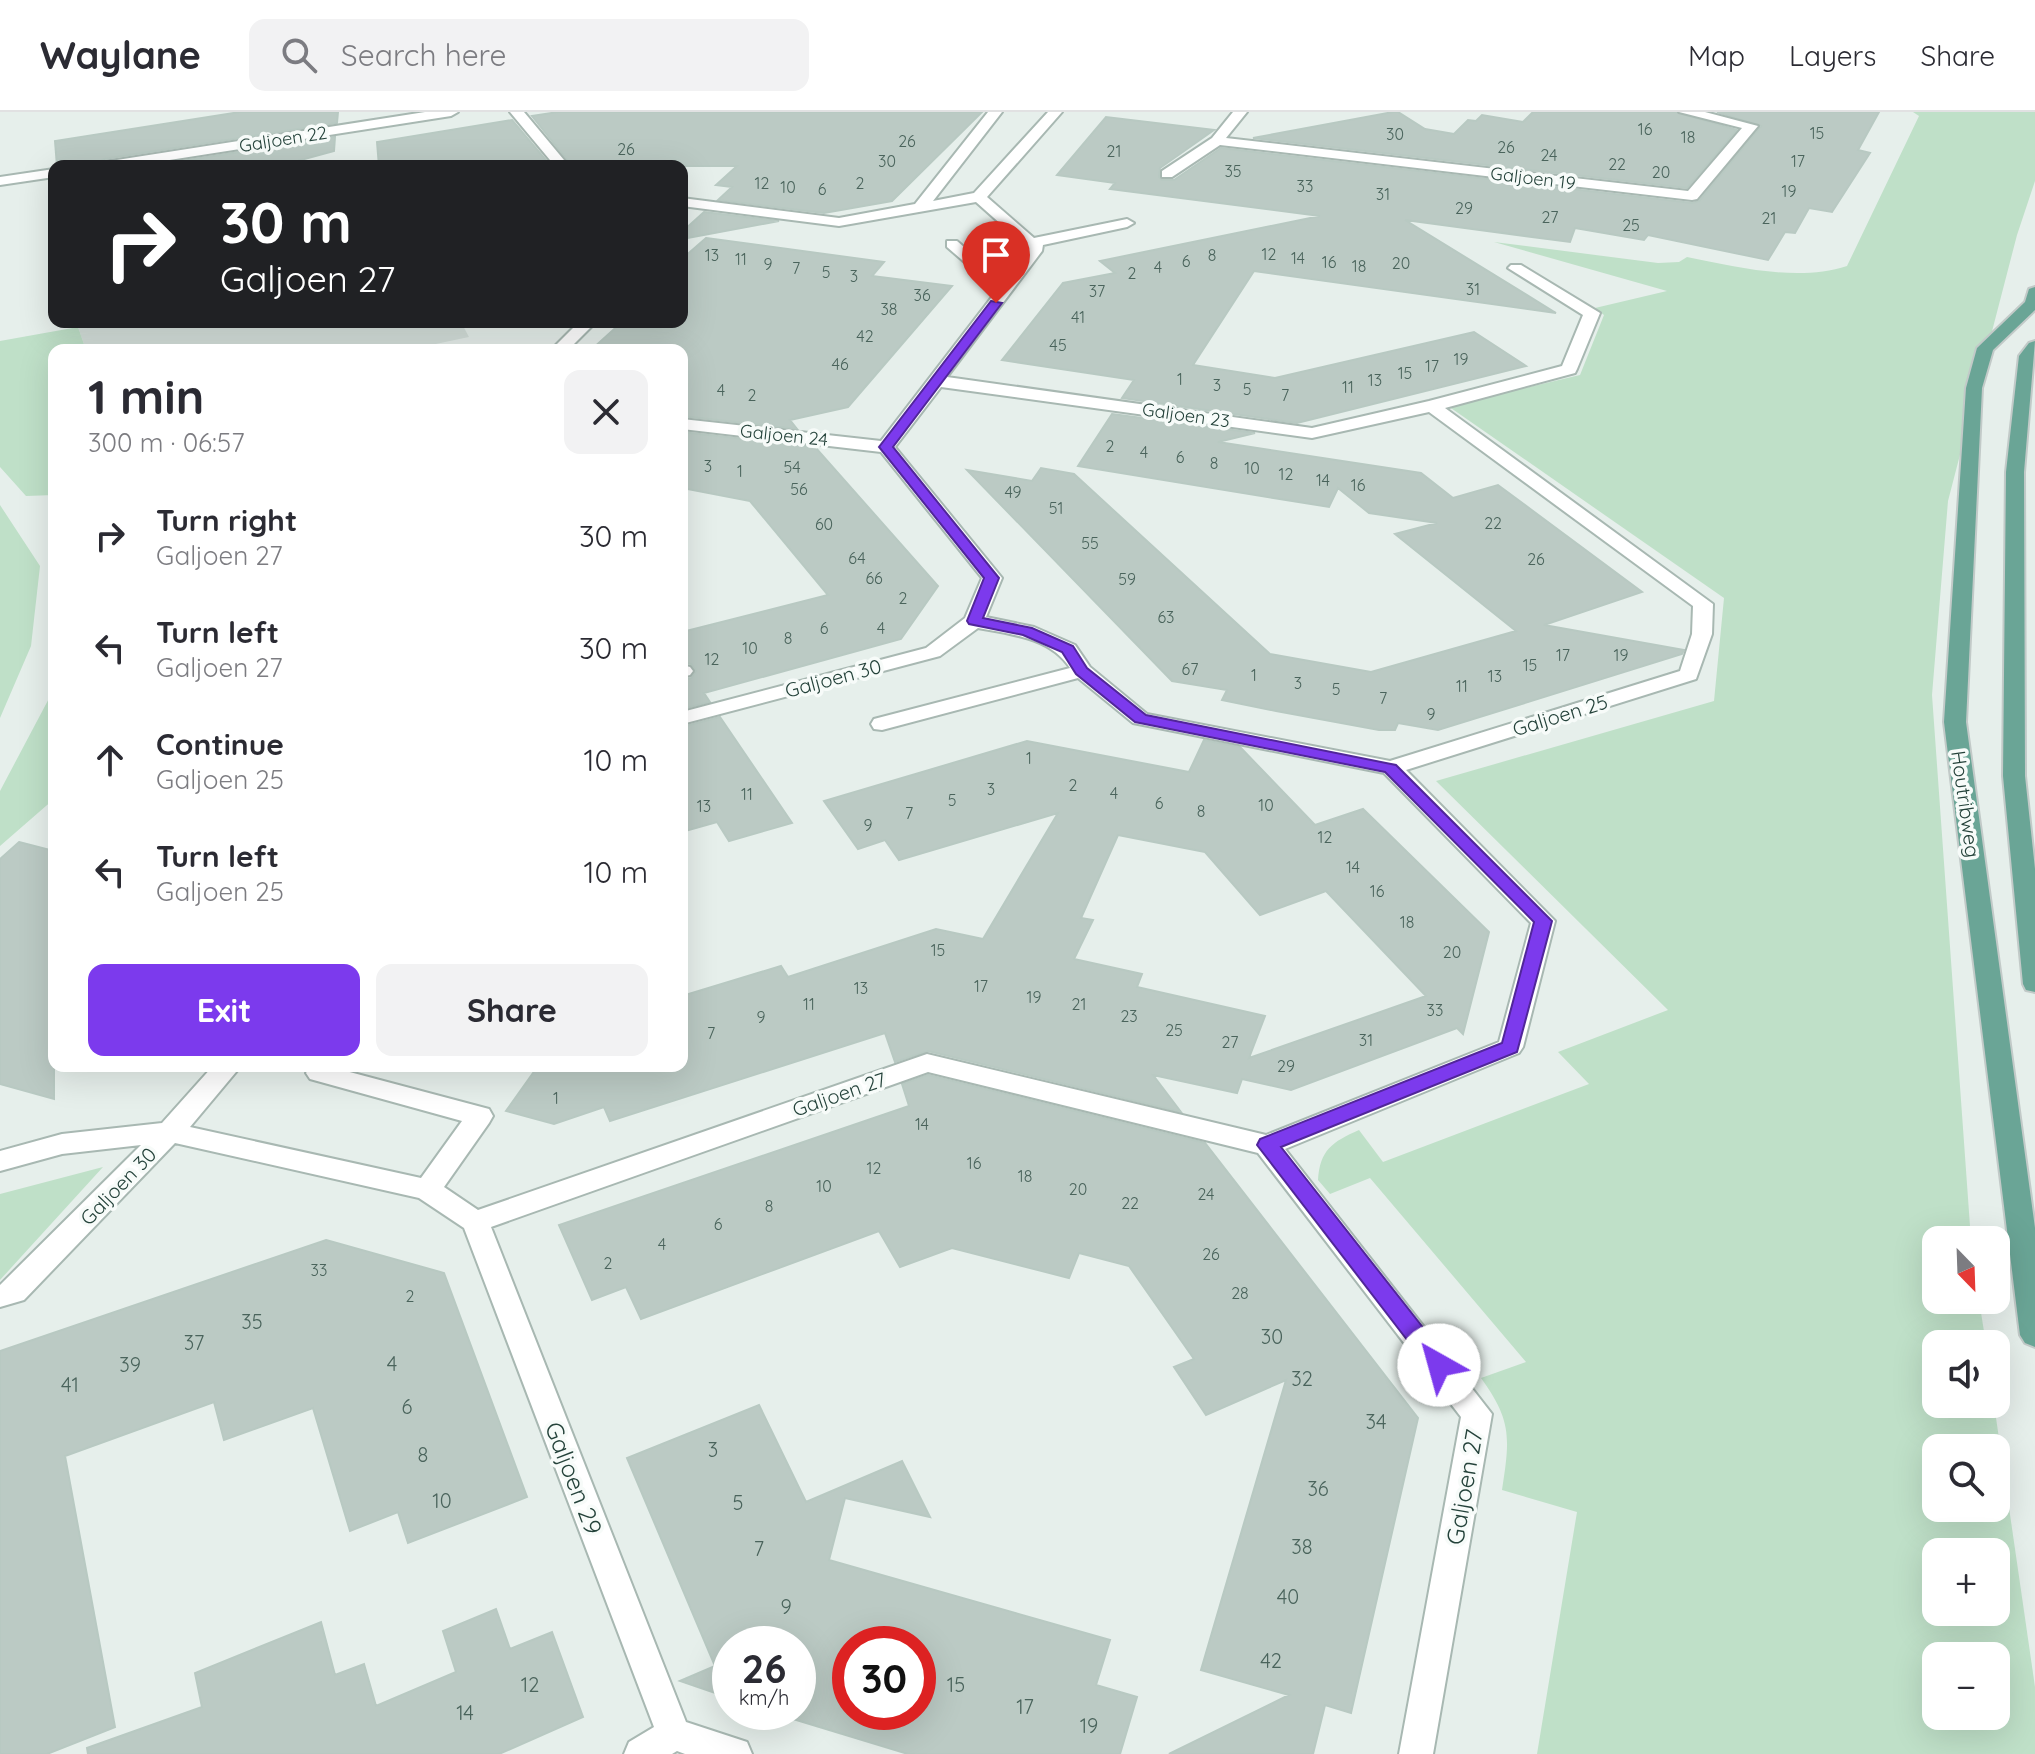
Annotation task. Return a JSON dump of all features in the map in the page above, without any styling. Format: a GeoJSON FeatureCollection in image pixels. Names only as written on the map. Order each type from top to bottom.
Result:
{"type":"FeatureCollection","features":[{"type":"Feature","properties":{"kind":"main road","name":"Houtribweg"},"geometry":{"type":"LineString","coordinates":[[2035,292],[2032,304],[1985,348],[1974,388],[1955,722],[2035,1335]]}},
{"type":"Feature","properties":{"kind":"main road"},"geometry":{"type":"LineString","coordinates":[[2035,346],[2027,356],[2015,472],[2014,776],[2035,984]]}},
{"type":"Feature","properties":{"kind":"street","name":"Galjoen 22"},"geometry":{"type":"LineString","coordinates":[[175,160],[451,112]]}},
{"type":"Feature","properties":{"kind":"street"},"geometry":{"type":"LineString","coordinates":[[517,112],[557,160]]}},
{"type":"Feature","properties":{"kind":"street"},"geometry":{"type":"LineString","coordinates":[[920,207],[995,112]]}},
{"type":"Feature","properties":{"kind":"street"},"geometry":{"type":"LineString","coordinates":[[688,203],[839,222],[979,197],[1055,112]]}},
{"type":"Feature","properties":{"kind":"street"},"geometry":{"type":"LineString","coordinates":[[1167,174],[1217,141],[1240,112]]}},
{"type":"Feature","properties":{"kind":"street","name":"Galjoen 19"},"geometry":{"type":"LineString","coordinates":[[1217,141],[1692,196],[1751,126],[1686,112]]}},
{"type":"Feature","properties":{"kind":"street"},"geometry":{"type":"LineString","coordinates":[[0,181],[48,174]]}},
{"type":"Feature","properties":{"kind":"street"},"geometry":{"type":"LineString","coordinates":[[974,621],[992,578],[886,447],[1037,248],[979,197]]}},
{"type":"Feature","properties":{"kind":"street"},"geometry":{"type":"LineString","coordinates":[[1031,243],[1127,223]]}},
{"type":"Feature","properties":{"kind":"street"},"geometry":{"type":"LineString","coordinates":[[952,244],[981,269],[1015,278]]}},
{"type":"Feature","properties":{"kind":"street","name":"Galjoen 23"},"geometry":{"type":"LineString","coordinates":[[937,381],[1312,433],[1432,406],[1569,369],[1592,313],[1516,268]]}},
{"type":"Feature","properties":{"kind":"street"},"geometry":{"type":"LineString","coordinates":[[565,344],[582,328]]}},
{"type":"Feature","properties":{"kind":"street","name":"Galjoen 25"},"geometry":{"type":"LineString","coordinates":[[974,621],[1027,631],[1068,649],[1082,671],[1140,719],[1391,768],[1689,675],[1702,634],[1703,604],[1432,406]]}},
{"type":"Feature","properties":{"kind":"street","name":"Galjoen 24"},"geometry":{"type":"LineString","coordinates":[[688,425],[886,447]]}},
{"type":"Feature","properties":{"kind":"street","name":"Galjoen 30"},"geometry":{"type":"LineString","coordinates":[[688,716],[933,652],[974,621]]}},
{"type":"Feature","properties":{"kind":"street"},"geometry":{"type":"LineString","coordinates":[[882,724],[1082,671]]}},
{"type":"Feature","properties":{"kind":"street"},"geometry":{"type":"LineString","coordinates":[[1267,1145],[1510,1047],[1543,921],[1391,768]]}},
{"type":"Feature","properties":{"kind":"street","name":"Galjoen 27"},"geometry":{"type":"LineString","coordinates":[[475,1222],[927,1063],[1267,1145],[1477,1414],[1416,1754]]}},
{"type":"Feature","properties":{"kind":"street","name":"Galjoen 30"},"geometry":{"type":"LineString","coordinates":[[0,1296],[14,1292],[170,1132],[223,1072]]}},
{"type":"Feature","properties":{"kind":"street"},"geometry":{"type":"LineString","coordinates":[[319,1073],[480,1116],[427,1190]]}},
{"type":"Feature","properties":{"kind":"street"},"geometry":{"type":"LineString","coordinates":[[0,1161],[62,1144],[170,1132],[427,1190],[475,1222]]}},
{"type":"Feature","properties":{"kind":"street","name":"Galjoen 29"},"geometry":{"type":"LineString","coordinates":[[475,1222],[674,1734]]}},
{"type":"Feature","properties":{"kind":"street"},"geometry":{"type":"LineString","coordinates":[[641,1754],[674,1734],[735,1754]]}},
{"type":"Feature","properties":{"kind":"shaded area"},"geometry":{"type":"Polygon","coordinates":[[[78,328],[464,328],[469,337],[436,344],[84,344],[78,328]]]}},
{"type":"Feature","properties":{"kind":"green space"},"geometry":{"type":"Polygon","coordinates":[[[1913,112],[2035,112],[2035,181],[2017,235],[1948,501],[1932,695],[1970,1226],[1922,1226],[1922,1314],[1981,1314],[1984,1330],[1922,1330],[1922,1418],[1996,1418],[1998,1434],[1922,1434],[1922,1522],[2010,1522],[2010,1514],[2035,1687],[2035,1754],[1537,1754],[1577,1512],[1502,1490],[1506,1431],[1498,1406],[1481,1378],[1526,1362],[1370,1178],[1330,1194],[1318,1180],[1319,1170],[1329,1148],[1359,1130],[1383,1162],[1589,1084],[1558,1052],[1668,1010],[1436,781],[1714,701],[1724,598],[1448,406],[1580,375],[1604,315],[1595,308],[1667,291],[1494,242],[1658,263],[1679,262],[1687,257],[1788,273],[1828,271],[1847,266],[1919,116],[1913,112]]]}},
{"type":"Feature","properties":{"kind":"green space"},"geometry":{"type":"Polygon","coordinates":[[[78,328],[84,344],[48,344],[48,495],[26,496],[0,467],[0,341],[78,328]]]}},
{"type":"Feature","properties":{"kind":"green space"},"geometry":{"type":"Polygon","coordinates":[[[0,505],[40,566],[31,646],[0,718],[0,505]]]}},
{"type":"Feature","properties":{"kind":"green space"},"geometry":{"type":"Polygon","coordinates":[[[48,700],[48,804],[0,846],[0,791],[48,700]]]}},
{"type":"Feature","properties":{"kind":"green space"},"geometry":{"type":"Polygon","coordinates":[[[103,1167],[0,1280],[0,1194],[103,1167]]]}},
{"type":"Feature","properties":{"kind":"building"},"geometry":{"type":"Polygon","coordinates":[[[240,112],[338,112],[337,123],[103,160],[57,160],[55,141],[240,112]]]}},
{"type":"Feature","properties":{"kind":"building"},"geometry":{"type":"Polygon","coordinates":[[[558,112],[982,112],[892,201],[824,213],[718,200],[732,187],[716,185],[737,166],[688,166],[688,160],[567,160],[532,116],[558,112]]]}},
{"type":"Feature","properties":{"kind":"building"},"geometry":{"type":"Polygon","coordinates":[[[1393,112],[1425,129],[1454,134],[1468,120],[1476,121],[1482,115],[1523,122],[1533,112],[1676,112],[1737,130],[1687,188],[1253,138],[1393,112]]]}},
{"type":"Feature","properties":{"kind":"building"},"geometry":{"type":"Polygon","coordinates":[[[1717,112],[1879,112],[1858,150],[1870,153],[1832,212],[1809,208],[1795,233],[1785,232],[1768,260],[1648,235],[1644,240],[1575,228],[1570,242],[1405,220],[1556,313],[1254,271],[1193,365],[1275,378],[1474,332],[1526,366],[1297,423],[1122,398],[1134,380],[1002,360],[1063,283],[1115,273],[1100,261],[1320,216],[1110,189],[1115,183],[1057,175],[1106,117],[1214,130],[1160,168],[1159,177],[1162,180],[1174,180],[1221,148],[1692,203],[1699,201],[1761,126],[1717,112]]]}},
{"type":"Feature","properties":{"kind":"building"},"geometry":{"type":"Polygon","coordinates":[[[512,120],[546,160],[378,160],[377,142],[512,120]]]}},
{"type":"Feature","properties":{"kind":"building"},"geometry":{"type":"Polygon","coordinates":[[[335,137],[334,151],[301,160],[188,160],[335,137]]]}},
{"type":"Feature","properties":{"kind":"building"},"geometry":{"type":"Polygon","coordinates":[[[704,212],[779,221],[688,238],[688,227],[704,212]]]}},
{"type":"Feature","properties":{"kind":"building"},"geometry":{"type":"Polygon","coordinates":[[[706,238],[884,262],[872,276],[952,286],[848,407],[790,420],[797,429],[688,417],[688,344],[598,344],[615,328],[688,328],[688,254],[706,238]]]}},
{"type":"Feature","properties":{"kind":"building"},"geometry":{"type":"Polygon","coordinates":[[[1112,414],[1255,433],[1218,442],[1421,473],[1453,498],[1498,485],[1642,592],[1544,625],[1684,650],[1682,654],[1438,730],[1398,723],[1395,730],[1379,730],[1222,700],[1227,690],[1172,681],[967,470],[1032,481],[1041,468],[1074,474],[1270,654],[1371,672],[1516,631],[1395,534],[1437,523],[1369,513],[1338,488],[1329,507],[1078,466],[1112,414]]]}},
{"type":"Feature","properties":{"kind":"building"},"geometry":{"type":"Polygon","coordinates":[[[688,433],[815,447],[938,586],[901,639],[704,693],[710,702],[688,708],[688,679],[696,671],[688,663],[688,630],[828,595],[750,501],[688,489],[688,433]]]}},
{"type":"Feature","properties":{"kind":"building"},"geometry":{"type":"Polygon","coordinates":[[[720,717],[792,823],[729,841],[717,822],[688,830],[688,725],[720,717]]]}},
{"type":"Feature","properties":{"kind":"building"},"geometry":{"type":"Polygon","coordinates":[[[1204,740],[1240,747],[1315,825],[1363,809],[1489,932],[1463,1034],[1457,1028],[1291,1090],[1242,1079],[1237,1093],[1153,1075],[1181,1112],[928,1051],[895,1062],[885,1033],[610,1121],[604,1107],[554,1124],[506,1111],[534,1072],[688,1072],[688,994],[781,966],[788,977],[936,929],[983,939],[1058,813],[899,860],[885,840],[858,849],[824,801],[1027,741],[1189,772],[1204,740]],[[1118,835],[1081,918],[1093,920],[1074,959],[1142,974],[1137,987],[1265,1016],[1249,1058],[1426,996],[1326,891],[1260,915],[1205,852],[1118,835]]]}},
{"type":"Feature","properties":{"kind":"building"},"geometry":{"type":"Polygon","coordinates":[[[19,842],[48,849],[48,1072],[54,1072],[54,1099],[0,1084],[0,859],[19,842]]]}},
{"type":"Feature","properties":{"kind":"building"},"geometry":{"type":"Polygon","coordinates":[[[928,1075],[1205,1143],[1418,1418],[1351,1713],[1325,1705],[1313,1754],[1169,1754],[1289,1695],[1201,1670],[1286,1380],[1206,1415],[1174,1367],[1194,1359],[1129,1266],[1079,1253],[1069,1278],[952,1248],[900,1267],[879,1231],[641,1319],[626,1287],[592,1300],[559,1225],[909,1106],[902,1084],[928,1075]]]}},
{"type":"Feature","properties":{"kind":"building"},"geometry":{"type":"Polygon","coordinates":[[[326,1240],[444,1273],[527,1497],[408,1543],[398,1512],[350,1531],[313,1408],[224,1440],[214,1402],[65,1456],[115,1727],[47,1754],[0,1754],[0,1351],[326,1240]]]}},
{"type":"Feature","properties":{"kind":"building"},"geometry":{"type":"Polygon","coordinates":[[[759,1405],[806,1502],[902,1461],[930,1517],[845,1498],[829,1560],[1110,1640],[1096,1685],[1137,1697],[1120,1754],[908,1754],[816,1726],[816,1626],[712,1626],[712,1659],[627,1458],[759,1405]]]}},
{"type":"Feature","properties":{"kind":"building"},"geometry":{"type":"Polygon","coordinates":[[[496,1609],[510,1649],[552,1632],[583,1717],[499,1754],[88,1754],[87,1748],[202,1707],[195,1673],[321,1622],[335,1675],[364,1664],[376,1706],[456,1672],[443,1631],[496,1609]]]}},
{"type":"Feature","properties":{"kind":"building"},"geometry":{"type":"Polygon","coordinates":[[[712,1667],[712,1692],[680,1681],[712,1667]]]}},
{"type":"Feature","properties":{"kind":"route"},"geometry":{"type":"LineString","coordinates":[[996,303],[886,447],[992,578],[974,621],[1027,631],[1068,649],[1082,671],[1140,719],[1391,768],[1543,921],[1510,1047],[1267,1145],[1439,1365]]}}]}
